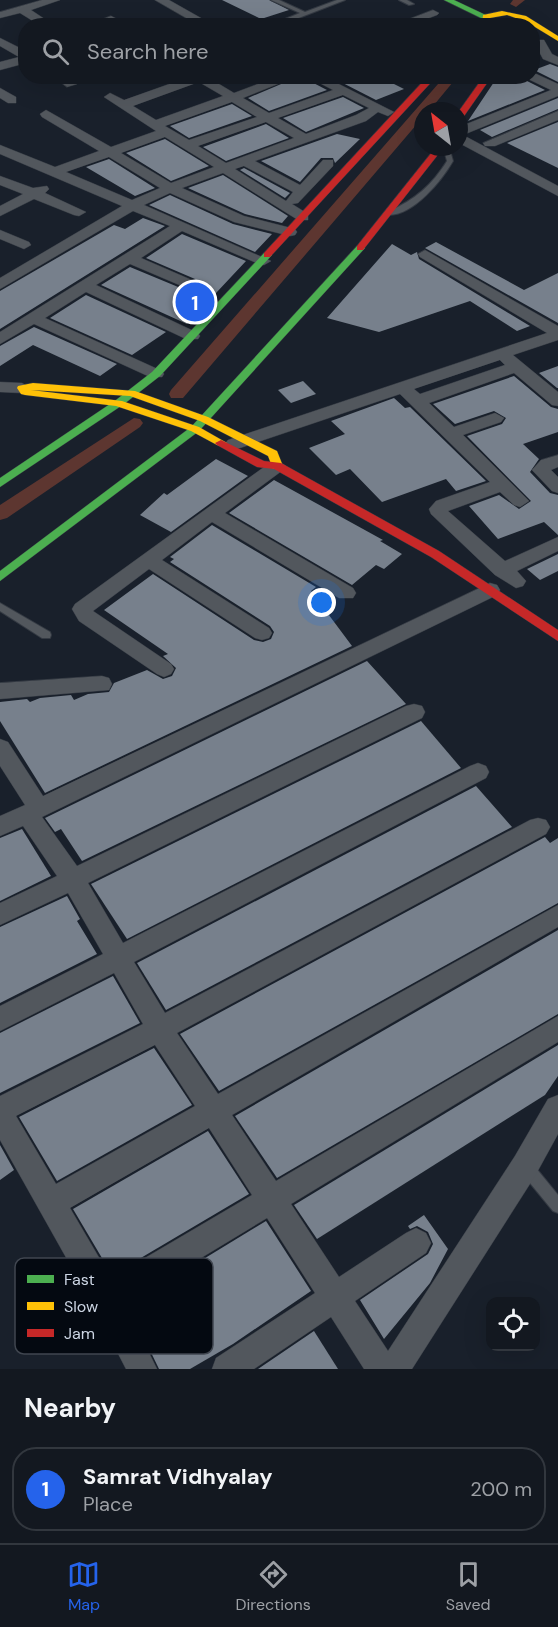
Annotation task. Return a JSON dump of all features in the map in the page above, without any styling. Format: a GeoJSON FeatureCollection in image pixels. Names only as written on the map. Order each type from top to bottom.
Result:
{"type":"FeatureCollection","features":[{"type":"Feature","properties":{"kind":"main road"},"geometry":{"type":"LineString","coordinates":[[448,0],[489,18]]}},
{"type":"Feature","properties":{"kind":"main road"},"geometry":{"type":"LineString","coordinates":[[468,0],[490,18]]}},
{"type":"Feature","properties":{"kind":"main road"},"geometry":{"type":"LineString","coordinates":[[492,18],[515,0]]}},
{"type":"Feature","properties":{"kind":"main road"},"geometry":{"type":"LineString","coordinates":[[509,18],[527,17]]}},
{"type":"Feature","properties":{"kind":"main road"},"geometry":{"type":"LineString","coordinates":[[548,38],[558,51]]}},
{"type":"Feature","properties":{"kind":"main road"},"geometry":{"type":"LineString","coordinates":[[0,483],[118,403],[156,374],[264,261],[394,115],[425,84]]}},
{"type":"Feature","properties":{"kind":"main road"},"geometry":{"type":"LineString","coordinates":[[468,104],[482,84]]}},
{"type":"Feature","properties":{"kind":"main road"},"geometry":{"type":"LineString","coordinates":[[0,577],[200,424],[389,214],[433,156]]}},
{"type":"Feature","properties":{"kind":"main road"},"geometry":{"type":"LineString","coordinates":[[22,388],[33,386],[131,393],[200,424],[248,441],[273,454],[278,466]]}},
{"type":"Feature","properties":{"kind":"main road"},"geometry":{"type":"LineString","coordinates":[[22,388],[25,392],[118,403],[200,424],[228,446],[261,464],[278,466],[455,566],[556,631]]}},
{"type":"Feature","properties":{"kind":"street"},"geometry":{"type":"LineString","coordinates":[[0,15],[54,0]]}},
{"type":"Feature","properties":{"kind":"street"},"geometry":{"type":"LineString","coordinates":[[161,0],[195,18]]}},
{"type":"Feature","properties":{"kind":"street"},"geometry":{"type":"LineString","coordinates":[[22,9],[37,18]]}},
{"type":"Feature","properties":{"kind":"street"},"geometry":{"type":"LineString","coordinates":[[425,18],[433,13]]}},
{"type":"Feature","properties":{"kind":"street"},"geometry":{"type":"LineString","coordinates":[[548,38],[547,56],[558,61]]}},
{"type":"Feature","properties":{"kind":"street"},"geometry":{"type":"LineString","coordinates":[[0,40],[18,52]]}},
{"type":"Feature","properties":{"kind":"street"},"geometry":{"type":"LineString","coordinates":[[0,66],[18,60]]}},
{"type":"Feature","properties":{"kind":"street"},"geometry":{"type":"LineString","coordinates":[[540,80],[558,90]]}},
{"type":"Feature","properties":{"kind":"street"},"geometry":{"type":"LineString","coordinates":[[122,105],[183,84]]}},
{"type":"Feature","properties":{"kind":"street"},"geometry":{"type":"LineString","coordinates":[[214,84],[268,117],[319,158],[342,173]]}},
{"type":"Feature","properties":{"kind":"street"},"geometry":{"type":"LineString","coordinates":[[155,125],[270,84]]}},
{"type":"Feature","properties":{"kind":"street"},"geometry":{"type":"LineString","coordinates":[[329,84],[394,115]]}},
{"type":"Feature","properties":{"kind":"street"},"geometry":{"type":"LineString","coordinates":[[468,128],[558,90]]}},
{"type":"Feature","properties":{"kind":"street"},"geometry":{"type":"LineString","coordinates":[[188,145],[343,91]]}},
{"type":"Feature","properties":{"kind":"street"},"geometry":{"type":"LineString","coordinates":[[0,92],[12,100]]}},
{"type":"Feature","properties":{"kind":"street"},"geometry":{"type":"LineString","coordinates":[[110,97],[303,217]]}},
{"type":"Feature","properties":{"kind":"street"},"geometry":{"type":"LineString","coordinates":[[0,284],[133,205],[170,188],[361,118],[378,107]]}},
{"type":"Feature","properties":{"kind":"street"},"geometry":{"type":"LineString","coordinates":[[46,114],[170,188],[230,216],[290,232]]}},
{"type":"Feature","properties":{"kind":"street"},"geometry":{"type":"LineString","coordinates":[[490,143],[558,115]]}},
{"type":"Feature","properties":{"kind":"street"},"geometry":{"type":"LineString","coordinates":[[2,209],[33,194],[60,174],[167,132]]}},
{"type":"Feature","properties":{"kind":"street"},"geometry":{"type":"LineString","coordinates":[[468,143],[558,192]]}},
{"type":"Feature","properties":{"kind":"street"},"geometry":{"type":"LineString","coordinates":[[0,149],[264,261]]}},
{"type":"Feature","properties":{"kind":"street"},"geometry":{"type":"LineString","coordinates":[[0,169],[21,158]]}},
{"type":"Feature","properties":{"kind":"street"},"geometry":{"type":"LineString","coordinates":[[286,207],[301,191],[319,158]]}},
{"type":"Feature","properties":{"kind":"street"},"geometry":{"type":"LineString","coordinates":[[245,160],[301,191]]}},
{"type":"Feature","properties":{"kind":"street"},"geometry":{"type":"LineString","coordinates":[[0,180],[79,212]]}},
{"type":"Feature","properties":{"kind":"street"},"geometry":{"type":"LineString","coordinates":[[0,339],[181,226]]}},
{"type":"Feature","properties":{"kind":"street"},"geometry":{"type":"LineString","coordinates":[[0,234],[24,245]]}},
{"type":"Feature","properties":{"kind":"street"},"geometry":{"type":"LineString","coordinates":[[425,254],[558,334]]}},
{"type":"Feature","properties":{"kind":"street"},"geometry":{"type":"LineString","coordinates":[[129,258],[189,284]]}},
{"type":"Feature","properties":{"kind":"street"},"geometry":{"type":"LineString","coordinates":[[85,286],[192,336]]}},
{"type":"Feature","properties":{"kind":"street"},"geometry":{"type":"LineString","coordinates":[[33,318],[156,374]]}},
{"type":"Feature","properties":{"kind":"street"},"geometry":{"type":"LineString","coordinates":[[228,446],[558,334]]}},
{"type":"Feature","properties":{"kind":"street"},"geometry":{"type":"LineString","coordinates":[[503,354],[558,401]]}},
{"type":"Feature","properties":{"kind":"street"},"geometry":{"type":"LineString","coordinates":[[417,401],[517,366]]}},
{"type":"Feature","properties":{"kind":"street"},"geometry":{"type":"LineString","coordinates":[[0,387],[22,388]]}},
{"type":"Feature","properties":{"kind":"street"},"geometry":{"type":"LineString","coordinates":[[404,388],[520,501]]}},
{"type":"Feature","properties":{"kind":"street"},"geometry":{"type":"LineString","coordinates":[[450,434],[495,418]]}},
{"type":"Feature","properties":{"kind":"street"},"geometry":{"type":"LineString","coordinates":[[558,461],[547,464],[541,470],[558,487]]}},
{"type":"Feature","properties":{"kind":"street"},"geometry":{"type":"LineString","coordinates":[[164,669],[86,616],[82,609],[278,466]]}},
{"type":"Feature","properties":{"kind":"street"},"geometry":{"type":"LineString","coordinates":[[503,484],[443,505],[438,509],[440,514],[509,575],[558,543]]}},
{"type":"Feature","properties":{"kind":"street"},"geometry":{"type":"LineString","coordinates":[[212,514],[346,593]]}},
{"type":"Feature","properties":{"kind":"street"},"geometry":{"type":"LineString","coordinates":[[455,566],[482,552]]}},
{"type":"Feature","properties":{"kind":"street"},"geometry":{"type":"LineString","coordinates":[[149,560],[262,633]]}},
{"type":"Feature","properties":{"kind":"street"},"geometry":{"type":"LineString","coordinates":[[0,827],[490,590]]}},
{"type":"Feature","properties":{"kind":"street"},"geometry":{"type":"LineString","coordinates":[[0,691],[102,684]]}},
{"type":"Feature","properties":{"kind":"street"},"geometry":{"type":"LineString","coordinates":[[0,915],[414,712]]}},
{"type":"Feature","properties":{"kind":"street"},"geometry":{"type":"LineString","coordinates":[[0,748],[33,811],[160,1029],[382,1369]]}},
{"type":"Feature","properties":{"kind":"street"},"geometry":{"type":"LineString","coordinates":[[0,1019],[477,772]]}},
{"type":"Feature","properties":{"kind":"street"},"geometry":{"type":"LineString","coordinates":[[83,1258],[0,1112],[538,827]]}},
{"type":"Feature","properties":{"kind":"street"},"geometry":{"type":"LineString","coordinates":[[51,1203],[215,1112],[558,915]]}},
{"type":"Feature","properties":{"kind":"street"},"geometry":{"type":"LineString","coordinates":[[174,1258],[558,1028]]}},
{"type":"Feature","properties":{"kind":"street"},"geometry":{"type":"LineString","coordinates":[[394,1369],[525,1166],[558,1108]]}},
{"type":"Feature","properties":{"kind":"street"},"geometry":{"type":"LineString","coordinates":[[227,1369],[416,1243]]}},
{"type":"Feature","properties":{"kind":"street"},"geometry":{"type":"LineString","coordinates":[[134,1354],[142,1369]]}},
{"type":"Feature","properties":{"kind":"lane"},"geometry":{"type":"LineString","coordinates":[[274,0],[304,13]]}},
{"type":"Feature","properties":{"kind":"lane"},"geometry":{"type":"LineString","coordinates":[[292,18],[342,0]]}},
{"type":"Feature","properties":{"kind":"lane"},"geometry":{"type":"LineString","coordinates":[[402,0],[411,4]]}},
{"type":"Feature","properties":{"kind":"lane"},"geometry":{"type":"LineString","coordinates":[[389,214],[421,199],[440,180],[450,161],[449,156]]}},
{"type":"Feature","properties":{"kind":"lane"},"geometry":{"type":"LineString","coordinates":[[0,606],[46,635]]}},
{"type":"Feature","properties":{"kind":"lane"},"geometry":{"type":"LineString","coordinates":[[525,1166],[558,1206]]}},
{"type":"Feature","properties":{"kind":"building"},"geometry":{"type":"Polygon","coordinates":[[[222,0],[269,0],[289,10],[259,18],[222,0]]]}},
{"type":"Feature","properties":{"kind":"building"},"geometry":{"type":"Polygon","coordinates":[[[550,64],[558,67],[558,82],[540,73],[540,68],[550,64]]]}},
{"type":"Feature","properties":{"kind":"building"},"geometry":{"type":"Polygon","coordinates":[[[281,84],[315,84],[327,90],[269,111],[248,98],[281,84]]]}},
{"type":"Feature","properties":{"kind":"building"},"geometry":{"type":"Polygon","coordinates":[[[345,84],[394,84],[404,89],[376,100],[345,84]]]}},
{"type":"Feature","properties":{"kind":"building"},"geometry":{"type":"Polygon","coordinates":[[[493,84],[533,84],[545,90],[468,121],[493,84]]]}},
{"type":"Feature","properties":{"kind":"building"},"geometry":{"type":"Polygon","coordinates":[[[343,97],[364,108],[306,132],[283,118],[343,97]]]}},
{"type":"Feature","properties":{"kind":"building"},"geometry":{"type":"Polygon","coordinates":[[[558,98],[558,109],[492,137],[480,130],[558,98]]]}},
{"type":"Feature","properties":{"kind":"building"},"geometry":{"type":"Polygon","coordinates":[[[232,104],[252,116],[189,138],[170,126],[232,104]]]}},
{"type":"Feature","properties":{"kind":"building"},"geometry":{"type":"Polygon","coordinates":[[[558,122],[558,168],[507,143],[558,122]]]}},
{"type":"Feature","properties":{"kind":"building"},"geometry":{"type":"Polygon","coordinates":[[[266,124],[289,138],[226,161],[203,147],[266,124]]]}},
{"type":"Feature","properties":{"kind":"building"},"geometry":{"type":"Polygon","coordinates":[[[337,134],[360,139],[335,163],[333,158],[321,158],[300,182],[261,161],[337,134]]]}},
{"type":"Feature","properties":{"kind":"building"},"geometry":{"type":"Polygon","coordinates":[[[165,139],[209,166],[171,181],[126,153],[165,139]]]}},
{"type":"Feature","properties":{"kind":"building"},"geometry":{"type":"Polygon","coordinates":[[[109,159],[155,188],[135,196],[86,167],[109,159]]]}},
{"type":"Feature","properties":{"kind":"building"},"geometry":{"type":"Polygon","coordinates":[[[244,168],[290,193],[285,198],[240,170],[244,168]]]}},
{"type":"Feature","properties":{"kind":"building"},"geometry":{"type":"Polygon","coordinates":[[[223,175],[288,216],[282,223],[245,214],[188,188],[223,175]]]}},
{"type":"Feature","properties":{"kind":"building"},"geometry":{"type":"Polygon","coordinates":[[[170,195],[233,224],[272,234],[255,252],[149,205],[170,195]]]}},
{"type":"Feature","properties":{"kind":"building"},"geometry":{"type":"Polygon","coordinates":[[[143,218],[165,226],[0,329],[0,291],[114,225],[125,229],[143,218]]]}},
{"type":"Feature","properties":{"kind":"building"},"geometry":{"type":"Polygon","coordinates":[[[182,234],[246,261],[187,324],[101,285],[130,267],[183,289],[196,289],[199,284],[195,279],[146,258],[182,234]]]}},
{"type":"Feature","properties":{"kind":"building"},"geometry":{"type":"Polygon","coordinates":[[[436,242],[524,290],[558,273],[558,323],[425,248],[436,242]]]}},
{"type":"Feature","properties":{"kind":"building"},"geometry":{"type":"Polygon","coordinates":[[[392,244],[411,255],[417,252],[419,259],[530,326],[517,331],[470,301],[379,332],[327,318],[392,244]]]}},
{"type":"Feature","properties":{"kind":"building"},"geometry":{"type":"Polygon","coordinates":[[[86,295],[166,332],[132,355],[50,318],[86,295]]]}},
{"type":"Feature","properties":{"kind":"building"},"geometry":{"type":"Polygon","coordinates":[[[34,327],[117,364],[100,376],[33,345],[0,366],[0,346],[34,327]]]}},
{"type":"Feature","properties":{"kind":"building"},"geometry":{"type":"Polygon","coordinates":[[[558,366],[558,388],[557,388],[539,373],[558,366]]]}},
{"type":"Feature","properties":{"kind":"building"},"geometry":{"type":"Polygon","coordinates":[[[514,376],[551,407],[558,409],[558,432],[523,444],[539,459],[530,472],[550,493],[558,495],[558,535],[544,522],[498,539],[469,506],[499,495],[519,509],[531,501],[467,436],[502,424],[506,418],[494,411],[455,424],[433,404],[514,376]]]}},
{"type":"Feature","properties":{"kind":"building"},"geometry":{"type":"Polygon","coordinates":[[[303,381],[316,394],[291,403],[278,390],[303,381]]]}},
{"type":"Feature","properties":{"kind":"building"},"geometry":{"type":"Polygon","coordinates":[[[394,398],[405,408],[410,407],[486,481],[456,491],[446,479],[382,502],[350,469],[336,475],[309,448],[345,434],[331,421],[394,398]]]}},
{"type":"Feature","properties":{"kind":"building"},"geometry":{"type":"Polygon","coordinates":[[[216,459],[248,476],[171,532],[140,515],[164,493],[167,495],[216,459]]]}},
{"type":"Feature","properties":{"kind":"building"},"geometry":{"type":"Polygon","coordinates":[[[274,480],[383,540],[380,541],[402,554],[384,569],[376,565],[352,585],[229,513],[274,480]]]}},
{"type":"Feature","properties":{"kind":"building"},"geometry":{"type":"Polygon","coordinates":[[[212,525],[316,587],[311,591],[352,646],[45,793],[0,721],[0,702],[27,699],[30,702],[40,698],[71,695],[74,700],[88,694],[109,692],[114,683],[147,670],[163,679],[172,676],[176,668],[163,656],[168,654],[104,610],[153,574],[254,640],[263,642],[271,639],[274,632],[270,626],[170,562],[174,559],[170,557],[212,525]]]}},
{"type":"Feature","properties":{"kind":"building"},"geometry":{"type":"Polygon","coordinates":[[[558,554],[558,571],[540,580],[527,569],[558,554]]]}},
{"type":"Feature","properties":{"kind":"building"},"geometry":{"type":"Polygon","coordinates":[[[367,661],[406,704],[82,861],[61,829],[55,832],[45,818],[367,661]]]}},
{"type":"Feature","properties":{"kind":"building"},"geometry":{"type":"Polygon","coordinates":[[[421,721],[461,768],[127,939],[91,884],[421,721]]]}},
{"type":"Feature","properties":{"kind":"building"},"geometry":{"type":"Polygon","coordinates":[[[476,786],[512,827],[166,1010],[137,963],[476,786]]]}},
{"type":"Feature","properties":{"kind":"building"},"geometry":{"type":"Polygon","coordinates":[[[22,829],[51,876],[0,901],[0,838],[22,829]]]}},
{"type":"Feature","properties":{"kind":"building"},"geometry":{"type":"Polygon","coordinates":[[[545,837],[550,843],[558,838],[558,903],[219,1091],[180,1034],[545,837]]]}},
{"type":"Feature","properties":{"kind":"building"},"geometry":{"type":"Polygon","coordinates":[[[67,896],[80,919],[77,921],[97,954],[0,1003],[0,927],[67,896]]]}},
{"type":"Feature","properties":{"kind":"building"},"geometry":{"type":"Polygon","coordinates":[[[558,930],[558,1014],[277,1178],[235,1116],[558,930]]]}},
{"type":"Feature","properties":{"kind":"building"},"geometry":{"type":"Polygon","coordinates":[[[113,976],[140,1023],[0,1093],[0,1033],[113,976]]]}},
{"type":"Feature","properties":{"kind":"building"},"geometry":{"type":"Polygon","coordinates":[[[558,1045],[558,1076],[545,1095],[317,1239],[294,1205],[558,1045]]]}},
{"type":"Feature","properties":{"kind":"building"},"geometry":{"type":"Polygon","coordinates":[[[154,1048],[192,1105],[57,1181],[19,1117],[154,1048]]]}},
{"type":"Feature","properties":{"kind":"building"},"geometry":{"type":"Polygon","coordinates":[[[208,1131],[249,1194],[141,1258],[102,1258],[73,1209],[208,1131]]]}},
{"type":"Feature","properties":{"kind":"building"},"geometry":{"type":"Polygon","coordinates":[[[0,1145],[14,1170],[0,1180],[0,1145]]]}},
{"type":"Feature","properties":{"kind":"building"},"geometry":{"type":"Polygon","coordinates":[[[424,1215],[448,1249],[430,1283],[384,1339],[360,1300],[428,1254],[433,1244],[428,1232],[417,1226],[410,1229],[408,1226],[424,1215]]]}},
{"type":"Feature","properties":{"kind":"building"},"geometry":{"type":"Polygon","coordinates":[[[266,1221],[311,1291],[233,1344],[190,1369],[159,1369],[152,1354],[213,1354],[213,1258],[205,1258],[266,1221]]]}},
{"type":"Feature","properties":{"kind":"building"},"geometry":{"type":"Polygon","coordinates":[[[314,1331],[338,1369],[258,1369],[314,1331]]]}},
{"type":"Feature","properties":{"kind":"waterway"},"geometry":{"type":"LineString","coordinates":[[516,4],[519,0]]}},
{"type":"Feature","properties":{"kind":"waterway"},"geometry":{"type":"LineString","coordinates":[[177,394],[445,84]]}},
{"type":"Feature","properties":{"kind":"waterway"},"geometry":{"type":"LineString","coordinates":[[0,514],[134,423]]}},
{"type":"Feature","properties":{"kind":"traffic: fast"},"geometry":{"type":"LineString","coordinates":[[448,0],[486,17]]}},
{"type":"Feature","properties":{"kind":"traffic: fast"},"geometry":{"type":"LineString","coordinates":[[0,577],[195,429],[360,248]]}},
{"type":"Feature","properties":{"kind":"traffic: fast"},"geometry":{"type":"LineString","coordinates":[[0,483],[120,402],[156,374],[267,255]]}},
{"type":"Feature","properties":{"kind":"traffic: slow"},"geometry":{"type":"LineString","coordinates":[[486,18],[507,13],[524,18]]}},
{"type":"Feature","properties":{"kind":"traffic: slow"},"geometry":{"type":"LineString","coordinates":[[540,28],[558,39]]}},
{"type":"Feature","properties":{"kind":"traffic: slow"},"geometry":{"type":"LineString","coordinates":[[221,443],[195,429],[118,403],[25,392],[22,388],[33,386],[131,393],[204,419],[273,454],[277,466]]}},
{"type":"Feature","properties":{"kind":"traffic: jam"},"geometry":{"type":"LineString","coordinates":[[267,255],[426,84]]}},
{"type":"Feature","properties":{"kind":"traffic: jam"},"geometry":{"type":"LineString","coordinates":[[468,104],[482,84]]}},
{"type":"Feature","properties":{"kind":"traffic: jam"},"geometry":{"type":"LineString","coordinates":[[360,248],[433,156]]}},
{"type":"Feature","properties":{"kind":"traffic: jam"},"geometry":{"type":"LineString","coordinates":[[221,443],[261,464],[277,466],[435,554],[558,636]]}},
{"type":"Feature","properties":{"kind":"place","name":"Samrat Vidhyalay"},"geometry":{"type":"Point","coordinates":[195,302]}}]}
